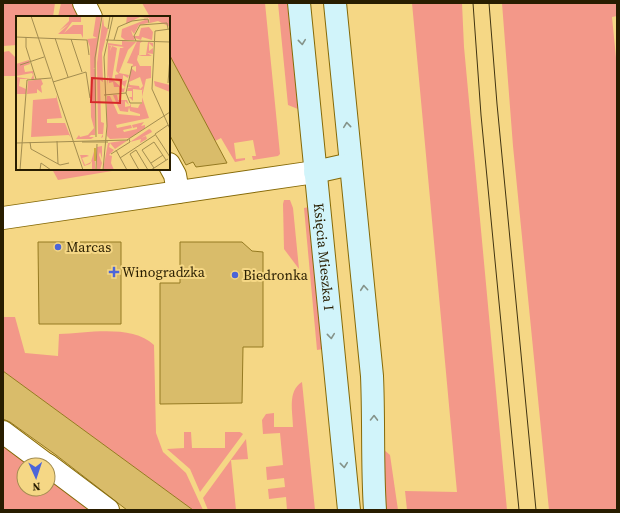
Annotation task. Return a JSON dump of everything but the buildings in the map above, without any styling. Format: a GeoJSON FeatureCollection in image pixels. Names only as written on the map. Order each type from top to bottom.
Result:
{"type":"FeatureCollection","features":[{"type":"Feature","properties":{"kind":"street"},"geometry":{"type":"LineString","coordinates":[[84,3],[91,16]]}},
{"type":"Feature","properties":{"kind":"street","name":"Księcia Mieszka I"},"geometry":{"type":"LineString","coordinates":[[299,3],[349,510]]}},
{"type":"Feature","properties":{"kind":"street"},"geometry":{"type":"LineString","coordinates":[[335,3],[372,376],[374,409],[372,471],[375,510]]}},
{"type":"Feature","properties":{"kind":"street"},"geometry":{"type":"LineString","coordinates":[[3,218],[315,172],[350,164]]}},
{"type":"Feature","properties":{"kind":"street"},"geometry":{"type":"LineString","coordinates":[[170,166],[175,175],[178,192]]}},
{"type":"Feature","properties":{"kind":"street"},"geometry":{"type":"LineString","coordinates":[[3,432],[37,457]]}},
{"type":"Feature","properties":{"kind":"street"},"geometry":{"type":"LineString","coordinates":[[56,471],[108,510]]}},
{"type":"Feature","properties":{"kind":"shaded area"},"geometry":{"type":"Polygon","coordinates":[[[3,3],[55,3],[53,16],[16,16],[16,45],[3,46],[3,3]]]}},
{"type":"Feature","properties":{"kind":"shaded area"},"geometry":{"type":"Polygon","coordinates":[[[61,3],[76,3],[82,16],[58,16],[61,3]]]}},
{"type":"Feature","properties":{"kind":"shaded area"},"geometry":{"type":"Polygon","coordinates":[[[142,3],[265,3],[280,154],[278,156],[253,160],[252,156],[256,156],[253,140],[234,143],[236,159],[245,158],[245,160],[235,162],[221,138],[215,141],[170,56],[170,16],[149,16],[142,3]]]}},
{"type":"Feature","properties":{"kind":"shaded area"},"geometry":{"type":"Polygon","coordinates":[[[278,3],[287,3],[298,109],[288,105],[278,3]]]}},
{"type":"Feature","properties":{"kind":"shaded area"},"geometry":{"type":"Polygon","coordinates":[[[412,3],[462,3],[464,47],[507,510],[407,510],[405,491],[457,492],[412,3]]]}},
{"type":"Feature","properties":{"kind":"shaded area"},"geometry":{"type":"Polygon","coordinates":[[[502,3],[617,3],[617,16],[612,17],[617,68],[617,510],[549,510],[513,146],[502,3]]]}},
{"type":"Feature","properties":{"kind":"shaded area"},"geometry":{"type":"Polygon","coordinates":[[[9,51],[16,58],[16,76],[3,76],[3,52],[9,51]]]}},
{"type":"Feature","properties":{"kind":"shaded area"},"geometry":{"type":"Polygon","coordinates":[[[53,170],[118,170],[58,180],[53,170]]]}},
{"type":"Feature","properties":{"kind":"shaded area"},"geometry":{"type":"Polygon","coordinates":[[[284,200],[290,200],[293,208],[299,269],[284,249],[284,200]]]}},
{"type":"Feature","properties":{"kind":"shaded area"},"geometry":{"type":"Polygon","coordinates":[[[309,207],[323,349],[317,350],[304,208],[309,207]]]}},
{"type":"Feature","properties":{"kind":"shaded area"},"geometry":{"type":"Polygon","coordinates":[[[3,317],[15,317],[25,353],[58,356],[59,334],[109,331],[122,332],[145,338],[154,345],[156,433],[163,452],[186,473],[203,510],[193,510],[3,371],[3,317]]]}},
{"type":"Feature","properties":{"kind":"shaded area"},"geometry":{"type":"Polygon","coordinates":[[[302,382],[315,510],[287,510],[286,497],[269,499],[268,489],[285,487],[284,478],[267,480],[266,467],[283,465],[280,433],[263,434],[262,420],[266,414],[274,413],[274,427],[293,427],[292,402],[294,391],[302,382]]]}},
{"type":"Feature","properties":{"kind":"shaded area"},"geometry":{"type":"Polygon","coordinates":[[[184,432],[191,432],[192,448],[225,448],[225,432],[240,432],[243,434],[200,492],[190,469],[167,449],[184,448],[184,432]]]}},
{"type":"Feature","properties":{"kind":"shaded area"},"geometry":{"type":"Polygon","coordinates":[[[246,439],[248,459],[231,460],[236,510],[208,510],[203,498],[246,439]]]}},
{"type":"Feature","properties":{"kind":"shaded area"},"geometry":{"type":"Polygon","coordinates":[[[3,442],[23,457],[16,457],[16,497],[56,497],[56,482],[95,510],[3,510],[3,442]]]}},
{"type":"Feature","properties":{"kind":"shaded area"},"geometry":{"type":"Polygon","coordinates":[[[383,449],[390,455],[398,510],[384,510],[383,449]]]}},
{"type":"Feature","properties":{"kind":"tram line"},"geometry":{"type":"LineString","coordinates":[[473,3],[481,115],[519,510]]}},
{"type":"Feature","properties":{"kind":"tram line"},"geometry":{"type":"LineString","coordinates":[[489,3],[497,104],[536,510]]}},
{"type":"Feature","properties":{"kind":"place","name":"Marcas"},"geometry":{"type":"Point","coordinates":[58,247]}},
{"type":"Feature","properties":{"kind":"place","name":"Winogradzka"},"geometry":{"type":"Point","coordinates":[114,272]}},
{"type":"Feature","properties":{"kind":"place","name":"Biedronka"},"geometry":{"type":"Point","coordinates":[235,275]}}]}
